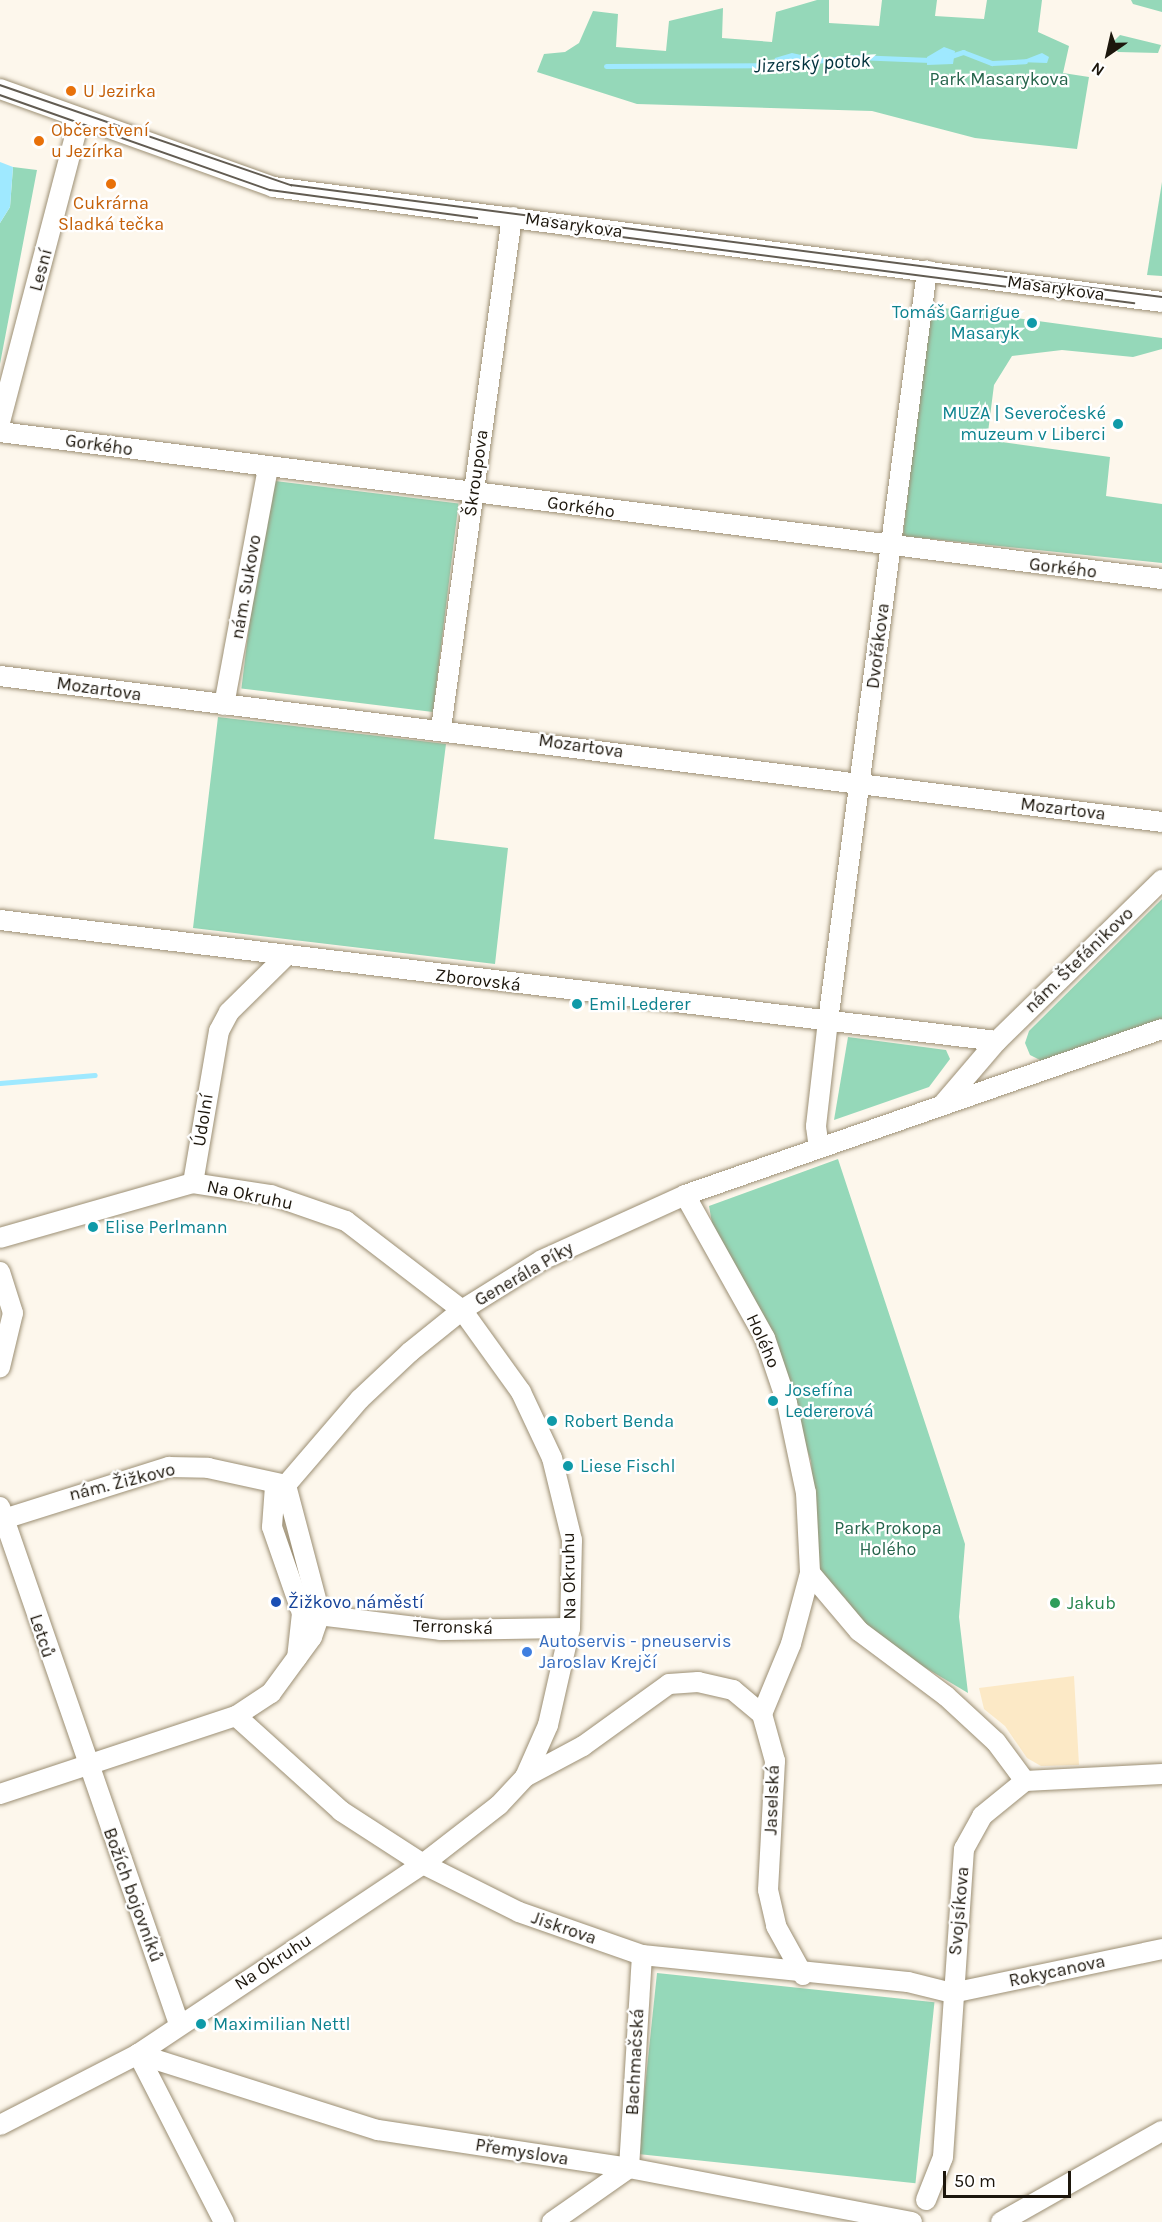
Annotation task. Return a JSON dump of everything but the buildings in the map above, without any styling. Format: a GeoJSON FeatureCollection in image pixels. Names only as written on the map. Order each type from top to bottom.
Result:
{"type":"FeatureCollection","features":[{"type":"Feature","properties":{"kind":"street","name":"Masarykova"},"geometry":{"type":"LineString","coordinates":[[0,89],[273,187],[1162,302]]}},
{"type":"Feature","properties":{"kind":"street","name":"Lesní"},"geometry":{"type":"LineString","coordinates":[[0,422],[80,118]]}},
{"type":"Feature","properties":{"kind":"street","name":"Škroupova"},"geometry":{"type":"LineString","coordinates":[[441,728],[512,217]]}},
{"type":"Feature","properties":{"kind":"street","name":"Dvořákova"},"geometry":{"type":"LineString","coordinates":[[828,1021],[927,271]]}},
{"type":"Feature","properties":{"kind":"street","name":"Gorkého"},"geometry":{"type":"LineString","coordinates":[[0,432],[891,549],[1162,579]]}},
{"type":"Feature","properties":{"kind":"street","name":"nám. Sukovo"},"geometry":{"type":"LineString","coordinates":[[224,705],[268,468]]}},
{"type":"Feature","properties":{"kind":"street","name":"Mozartova"},"geometry":{"type":"LineString","coordinates":[[0,676],[224,705],[441,728],[1162,822]]}},
{"type":"Feature","properties":{"kind":"street","name":"nám. Štefánikovo"},"geometry":{"type":"LineString","coordinates":[[944,1103],[997,1041],[1162,880]]}},
{"type":"Feature","properties":{"kind":"street","name":"Zborovská"},"geometry":{"type":"LineString","coordinates":[[0,920],[828,1021]]}},
{"type":"Feature","properties":{"kind":"street","name":"Údolní"},"geometry":{"type":"LineString","coordinates":[[193,1183],[219,1032],[229,1011],[286,956]]}},
{"type":"Feature","properties":{"kind":"street"},"geometry":{"type":"LineString","coordinates":[[819,1148],[816,1126],[828,1021],[997,1041]]}},
{"type":"Feature","properties":{"kind":"street","name":"nám. Štefánikovo"},"geometry":{"type":"LineString","coordinates":[[819,1148],[1162,1029]]}},
{"type":"Feature","properties":{"kind":"street","name":"Generála Píky"},"geometry":{"type":"LineString","coordinates":[[280,1486],[360,1399],[462,1310],[542,1260],[685,1195],[819,1148]]}},
{"type":"Feature","properties":{"kind":"street"},"geometry":{"type":"LineString","coordinates":[[0,1238],[193,1183]]}},
{"type":"Feature","properties":{"kind":"street","name":"Na Okruhu"},"geometry":{"type":"LineString","coordinates":[[0,2125],[44,2107],[138,2054],[179,2024],[423,1864],[525,1777],[548,1725],[570,1628],[572,1540],[552,1458],[521,1392],[462,1310],[346,1221],[271,1195],[193,1183]]}},
{"type":"Feature","properties":{"kind":"street","name":"Holého"},"geometry":{"type":"LineString","coordinates":[[685,1195],[765,1338],[787,1402],[806,1493],[810,1572],[791,1644],[762,1714]]}},
{"type":"Feature","properties":{"kind":"street"},"geometry":{"type":"LineString","coordinates":[[0,1272],[13,1313],[0,1367]]}},
{"type":"Feature","properties":{"kind":"street","name":"nám. Žižkovo"},"geometry":{"type":"LineString","coordinates":[[4,1512],[169,1467],[208,1468],[280,1486]]}},
{"type":"Feature","properties":{"kind":"street"},"geometry":{"type":"LineString","coordinates":[[0,1794],[236,1716],[271,1694],[297,1662],[311,1614],[280,1486]]}},
{"type":"Feature","properties":{"kind":"street","name":"Letců"},"geometry":{"type":"LineString","coordinates":[[4,1512],[86,1765]]}},
{"type":"Feature","properties":{"kind":"street"},"geometry":{"type":"LineString","coordinates":[[810,1572],[859,1631],[946,1696],[996,1742],[1025,1781],[1162,1774]]}},
{"type":"Feature","properties":{"kind":"street","name":"Terronská"},"geometry":{"type":"LineString","coordinates":[[311,1614],[440,1630],[570,1628]]}},
{"type":"Feature","properties":{"kind":"street"},"geometry":{"type":"LineString","coordinates":[[525,1777],[583,1746],[669,1684],[698,1682],[733,1690],[762,1714]]}},
{"type":"Feature","properties":{"kind":"street","name":"Jaselská"},"geometry":{"type":"LineString","coordinates":[[762,1714],[775,1761],[768,1890],[776,1926],[803,1975]]}},
{"type":"Feature","properties":{"kind":"street","name":"Jiskrova"},"geometry":{"type":"LineString","coordinates":[[236,1716],[341,1811],[423,1864],[519,1912],[642,1955],[803,1975],[908,1982],[952,1993]]}},
{"type":"Feature","properties":{"kind":"street","name":"Božích bojovníků"},"geometry":{"type":"LineString","coordinates":[[86,1765],[179,2024]]}},
{"type":"Feature","properties":{"kind":"street","name":"Svojsíkova"},"geometry":{"type":"LineString","coordinates":[[926,2200],[943,2157],[952,1993],[964,1849],[982,1816],[1025,1781]]}},
{"type":"Feature","properties":{"kind":"street","name":"Rokycanova"},"geometry":{"type":"LineString","coordinates":[[952,1993],[1162,1949]]}},
{"type":"Feature","properties":{"kind":"street","name":"Bachmačská"},"geometry":{"type":"LineString","coordinates":[[629,2168],[642,1955]]}},
{"type":"Feature","properties":{"kind":"street"},"geometry":{"type":"LineString","coordinates":[[138,2054],[224,2222]]}},
{"type":"Feature","properties":{"kind":"street","name":"Přemyslova"},"geometry":{"type":"LineString","coordinates":[[138,2054],[378,2130],[629,2168],[912,2222]]}},
{"type":"Feature","properties":{"kind":"street"},"geometry":{"type":"LineString","coordinates":[[1001,2222],[1162,2131]]}},
{"type":"Feature","properties":{"kind":"street"},"geometry":{"type":"LineString","coordinates":[[552,2222],[629,2168]]}},
{"type":"Feature","properties":{"kind":"shaded area"},"geometry":{"type":"Polygon","coordinates":[[[1074,1676],[1079,1765],[1041,1766],[1027,1758],[1005,1726],[984,1709],[979,1688],[1074,1676]]]}},
{"type":"Feature","properties":{"kind":"green space","name":"Park Masarykova"},"geometry":{"type":"Polygon","coordinates":[[[817,0],[829,0],[829,23],[879,26],[882,0],[937,0],[935,16],[984,19],[987,0],[1042,0],[1038,32],[1069,46],[1063,73],[1089,77],[1077,149],[975,138],[872,111],[637,104],[537,72],[544,54],[565,52],[579,43],[593,11],[618,14],[616,47],[666,51],[669,21],[723,8],[722,38],[772,42],[776,12],[817,0]]]}},
{"type":"Feature","properties":{"kind":"green space"},"geometry":{"type":"Polygon","coordinates":[[[1131,0],[1162,0],[1162,12],[1133,4],[1131,0]]]}},
{"type":"Feature","properties":{"kind":"green space"},"geometry":{"type":"Polygon","coordinates":[[[1120,35],[1161,45],[1158,53],[1118,52],[1111,44],[1120,35]]]}},
{"type":"Feature","properties":{"kind":"green space"},"geometry":{"type":"Polygon","coordinates":[[[13,167],[37,170],[0,364],[0,223],[10,207],[13,167]]]}},
{"type":"Feature","properties":{"kind":"green space"},"geometry":{"type":"Polygon","coordinates":[[[1162,182],[1162,276],[1147,275],[1162,182]]]}},
{"type":"Feature","properties":{"kind":"green space"},"geometry":{"type":"Polygon","coordinates":[[[929,306],[1162,338],[1162,349],[1133,357],[1062,350],[1012,356],[994,385],[987,440],[1110,457],[1106,496],[1162,504],[1162,563],[903,536],[929,306]]]}},
{"type":"Feature","properties":{"kind":"green space"},"geometry":{"type":"Polygon","coordinates":[[[267,480],[459,504],[433,712],[241,688],[267,480]]]}},
{"type":"Feature","properties":{"kind":"green space"},"geometry":{"type":"Polygon","coordinates":[[[218,717],[446,744],[434,839],[508,848],[495,964],[193,928],[218,717]]]}},
{"type":"Feature","properties":{"kind":"green space"},"geometry":{"type":"Polygon","coordinates":[[[1162,899],[1162,1021],[1042,1061],[1030,1055],[1025,1043],[1029,1031],[1162,899]]]}},
{"type":"Feature","properties":{"kind":"green space"},"geometry":{"type":"Polygon","coordinates":[[[848,1037],[946,1050],[950,1059],[929,1087],[834,1120],[848,1037]]]}},
{"type":"Feature","properties":{"kind":"green space","name":"Park Prokopa Holého"},"geometry":{"type":"Polygon","coordinates":[[[838,1159],[965,1544],[959,1617],[968,1693],[867,1633],[845,1598],[820,1576],[811,1461],[769,1335],[712,1223],[709,1206],[838,1159]]]}},
{"type":"Feature","properties":{"kind":"green space"},"geometry":{"type":"Polygon","coordinates":[[[657,1973],[934,2002],[915,2183],[638,2154],[657,1973]]]}},
{"type":"Feature","properties":{"kind":"water"},"geometry":{"type":"Polygon","coordinates":[[[944,47],[955,51],[953,64],[927,65],[927,57],[944,47]]]}},
{"type":"Feature","properties":{"kind":"water"},"geometry":{"type":"Polygon","coordinates":[[[792,53],[810,57],[810,68],[772,71],[775,58],[792,53]]]}},
{"type":"Feature","properties":{"kind":"water"},"geometry":{"type":"Polygon","coordinates":[[[1042,53],[1049,57],[1047,63],[1019,62],[1042,53]]]}},
{"type":"Feature","properties":{"kind":"water"},"geometry":{"type":"Polygon","coordinates":[[[0,162],[13,167],[10,207],[0,223],[0,162]]]}},
{"type":"Feature","properties":{"kind":"waterway","name":"Jizerský potok"},"geometry":{"type":"LineString","coordinates":[[951,56],[963,52],[992,63],[1025,61]]}},
{"type":"Feature","properties":{"kind":"waterway","name":"Jizerský potok"},"geometry":{"type":"LineString","coordinates":[[805,62],[855,57],[930,60]]}},
{"type":"Feature","properties":{"kind":"waterway","name":"Jizerský potok"},"geometry":{"type":"LineString","coordinates":[[606,66],[775,65]]}},
{"type":"Feature","properties":{"kind":"waterway"},"geometry":{"type":"LineString","coordinates":[[0,1083],[95,1075]]}},
{"type":"Feature","properties":{"kind":"tram line"},"geometry":{"type":"LineString","coordinates":[[0,85],[291,185],[1162,297]]}},
{"type":"Feature","properties":{"kind":"tram line"},"geometry":{"type":"LineString","coordinates":[[0,95],[270,190],[477,218]]}},
{"type":"Feature","properties":{"kind":"tram line"},"geometry":{"type":"LineString","coordinates":[[560,229],[1134,303]]}},
{"type":"Feature","properties":{"kind":"place","name":"U Jezirka"},"geometry":{"type":"Point","coordinates":[71,91]}},
{"type":"Feature","properties":{"kind":"place","name":"Občerstvení u Jezírka"},"geometry":{"type":"Point","coordinates":[39,141]}},
{"type":"Feature","properties":{"kind":"place","name":"Cukrárna Sladká tečka"},"geometry":{"type":"Point","coordinates":[111,184]}},
{"type":"Feature","properties":{"kind":"place","name":"Tomáš Garrigue Masaryk"},"geometry":{"type":"Point","coordinates":[1032,323]}},
{"type":"Feature","properties":{"kind":"place","name":"MUZA | Severočeské muzeum v Liberci"},"geometry":{"type":"Point","coordinates":[1118,424]}},
{"type":"Feature","properties":{"kind":"place","name":"Emil Lederer"},"geometry":{"type":"Point","coordinates":[577,1004]}},
{"type":"Feature","properties":{"kind":"place","name":"Elise Perlmann"},"geometry":{"type":"Point","coordinates":[93,1227]}},
{"type":"Feature","properties":{"kind":"place","name":"Josefína Ledererová"},"geometry":{"type":"Point","coordinates":[773,1401]}},
{"type":"Feature","properties":{"kind":"place","name":"Robert Benda"},"geometry":{"type":"Point","coordinates":[552,1421]}},
{"type":"Feature","properties":{"kind":"place","name":"Liese Fischl"},"geometry":{"type":"Point","coordinates":[568,1466]}},
{"type":"Feature","properties":{"kind":"place","name":"Žižkovo náměstí"},"geometry":{"type":"Point","coordinates":[276,1602]}},
{"type":"Feature","properties":{"kind":"place","name":"Jakub"},"geometry":{"type":"Point","coordinates":[1055,1603]}},
{"type":"Feature","properties":{"kind":"place","name":"Autoservis - pneuservis Jaroslav Krejčí"},"geometry":{"type":"Point","coordinates":[527,1652]}},
{"type":"Feature","properties":{"kind":"place","name":"Maximilian Nettl"},"geometry":{"type":"Point","coordinates":[201,2024]}}]}
